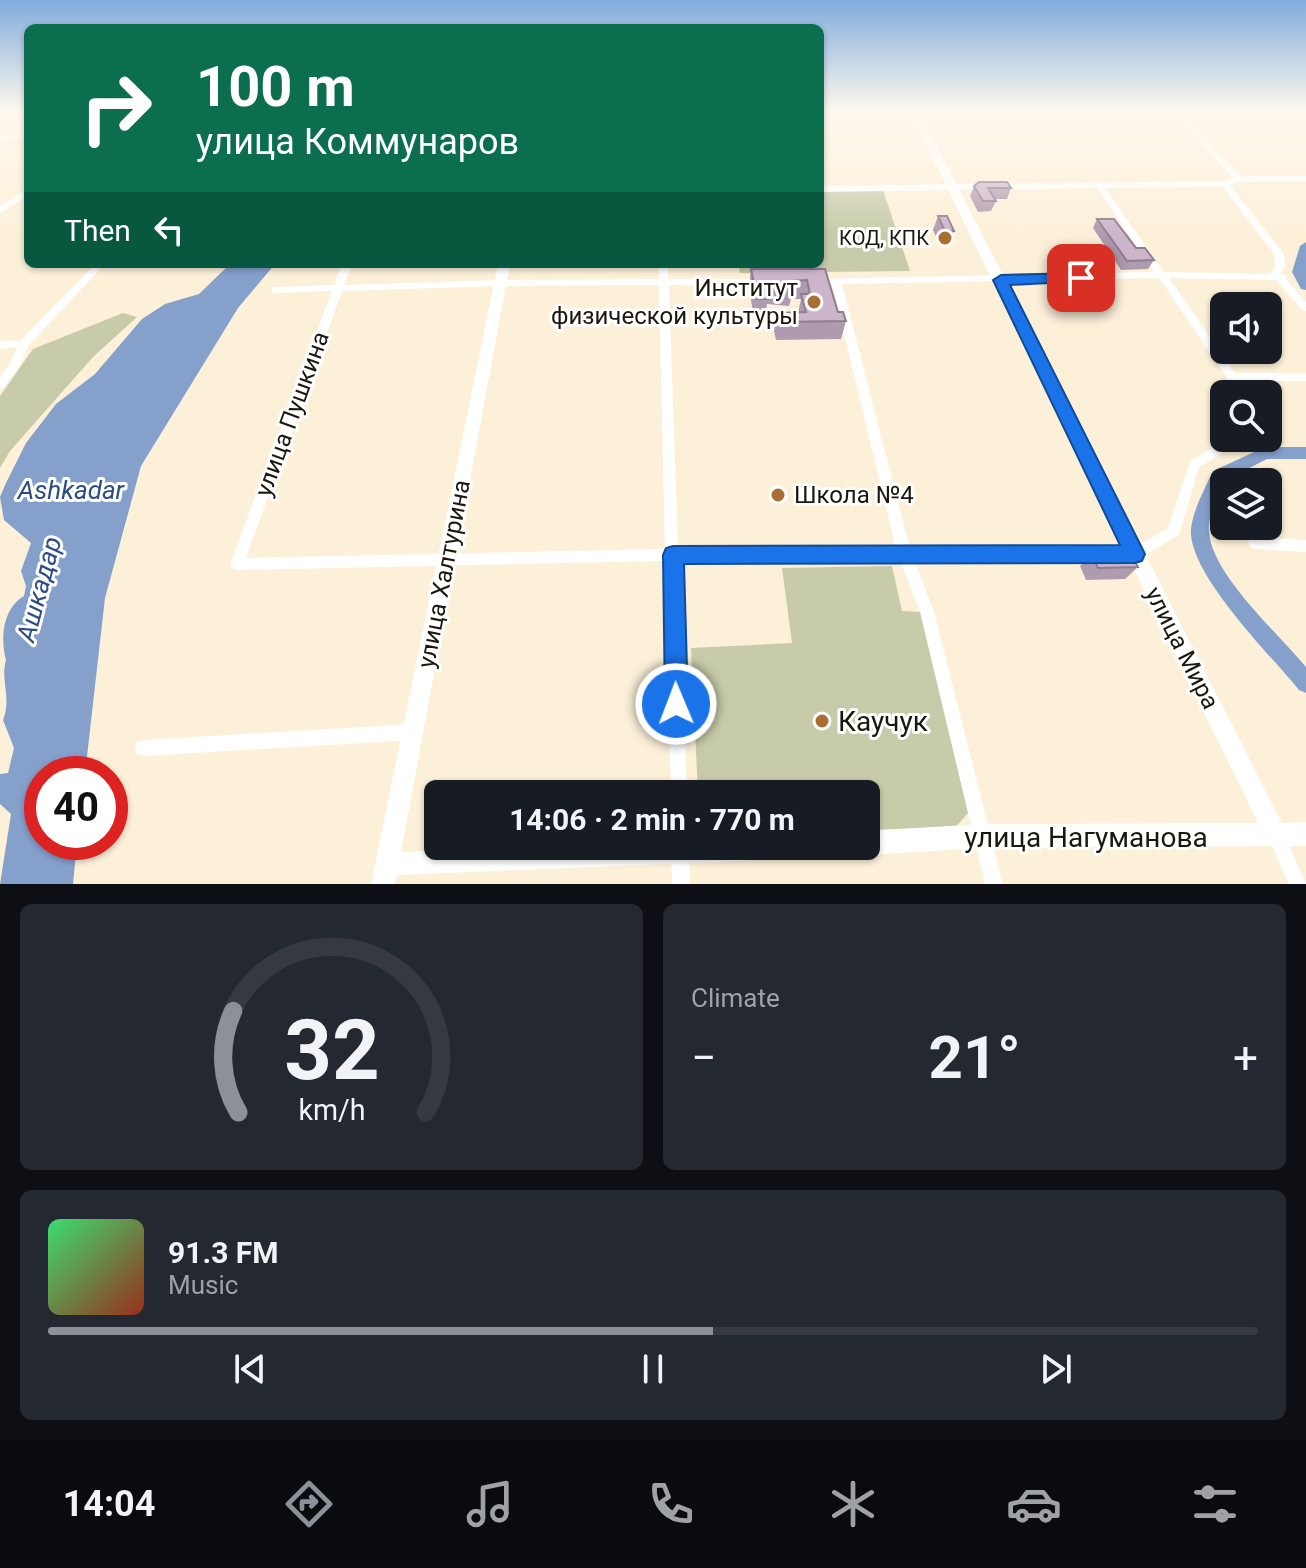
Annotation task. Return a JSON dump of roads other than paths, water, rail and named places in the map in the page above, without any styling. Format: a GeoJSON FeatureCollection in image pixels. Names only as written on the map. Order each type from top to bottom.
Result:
{"type":"FeatureCollection","features":[{"type":"Feature","properties":{"kind":"main road","name":"улица Мира"},"geometry":{"type":"LineString","coordinates":[[935,153],[1277,837]]}},
{"type":"Feature","properties":{"kind":"main road","name":"улица Халтурина"},"geometry":{"type":"LineString","coordinates":[[385,874],[502,274]]}},
{"type":"Feature","properties":{"kind":"main road","name":"улица Нагуманова"},"geometry":{"type":"LineString","coordinates":[[880,842],[983,836],[1277,837],[1306,834]]}},
{"type":"Feature","properties":{"kind":"main road"},"geometry":{"type":"LineString","coordinates":[[385,874],[557,860]]}},
{"type":"Feature","properties":{"kind":"street"},"geometry":{"type":"LineString","coordinates":[[1215,153],[1239,179]]}},
{"type":"Feature","properties":{"kind":"street"},"geometry":{"type":"LineString","coordinates":[[824,189],[1225,184],[1239,179],[1306,179]]}},
{"type":"Feature","properties":{"kind":"street"},"geometry":{"type":"LineString","coordinates":[[1225,184],[1279,254],[1278,277]]}},
{"type":"Feature","properties":{"kind":"street"},"geometry":{"type":"LineString","coordinates":[[1099,185],[1235,380]]}},
{"type":"Feature","properties":{"kind":"street"},"geometry":{"type":"LineString","coordinates":[[0,210],[24,195]]}},
{"type":"Feature","properties":{"kind":"street"},"geometry":{"type":"LineString","coordinates":[[0,384],[15,364],[24,343],[96,268]]}},
{"type":"Feature","properties":{"kind":"street","name":"улица Пушкина"},"geometry":{"type":"LineString","coordinates":[[345,268],[237,564],[447,558]]}},
{"type":"Feature","properties":{"kind":"street"},"geometry":{"type":"LineString","coordinates":[[663,268],[679,780]]}},
{"type":"Feature","properties":{"kind":"street"},"geometry":{"type":"LineString","coordinates":[[275,290],[502,274],[664,281],[773,281]]}},
{"type":"Feature","properties":{"kind":"street"},"geometry":{"type":"LineString","coordinates":[[805,281],[1161,275],[1278,277],[1306,308]]}},
{"type":"Feature","properties":{"kind":"street"},"geometry":{"type":"LineString","coordinates":[[836,281],[905,556],[927,612],[994,884]]}},
{"type":"Feature","properties":{"kind":"street"},"geometry":{"type":"LineString","coordinates":[[0,345],[24,343]]}},
{"type":"Feature","properties":{"kind":"street"},"geometry":{"type":"LineString","coordinates":[[1233,377],[1306,377]]}},
{"type":"Feature","properties":{"kind":"street"},"geometry":{"type":"LineString","coordinates":[[447,558],[1135,554],[1174,531],[1194,464],[1215,452]]}},
{"type":"Feature","properties":{"kind":"street"},"geometry":{"type":"LineString","coordinates":[[1255,543],[1306,546]]}},
{"type":"Feature","properties":{"kind":"street"},"geometry":{"type":"LineString","coordinates":[[143,748],[413,732]]}},
{"type":"Feature","properties":{"kind":"street","name":"улица Мира"},"geometry":{"type":"LineString","coordinates":[[1277,837],[1298,884]]}},
{"type":"Feature","properties":{"kind":"street"},"geometry":{"type":"LineString","coordinates":[[680,860],[681,884]]}},
{"type":"Feature","properties":{"kind":"water","name":"Ashkadar"},"geometry":{"type":"Polygon","coordinates":[[[226,268],[272,268],[238,308],[141,466],[105,598],[87,756],[24,756],[24,860],[75,860],[73,884],[0,884],[11,814],[0,804],[0,774],[8,773],[14,748],[3,720],[6,660],[3,642],[7,616],[24,596],[26,586],[21,571],[31,543],[4,520],[0,497],[26,443],[56,404],[95,374],[142,319],[165,304],[199,294],[226,268]]]}},
{"type":"Feature","properties":{"kind":"waterway"},"geometry":{"type":"LineString","coordinates":[[1306,246],[1298,272],[1306,286]]}},
{"type":"Feature","properties":{"kind":"waterway"},"geometry":{"type":"LineString","coordinates":[[1306,453],[1265,453],[1219,476],[1200,528],[1205,552],[1228,591],[1306,683]]}},
{"type":"Feature","properties":{"kind":"place","name":"КОД, КПК"},"geometry":{"type":"Point","coordinates":[945,238]}},
{"type":"Feature","properties":{"kind":"place","name":"Институт физической культуры"},"geometry":{"type":"Point","coordinates":[814,302]}},
{"type":"Feature","properties":{"kind":"place","name":"Школа №4"},"geometry":{"type":"Point","coordinates":[778,495]}},
{"type":"Feature","properties":{"kind":"place","name":"Каучук"},"geometry":{"type":"Point","coordinates":[822,721]}},
{"type":"Feature","properties":{"kind":"water label","name":"Ашкадар"},"geometry":{"type":"Point","coordinates":[39,589]}}]}
